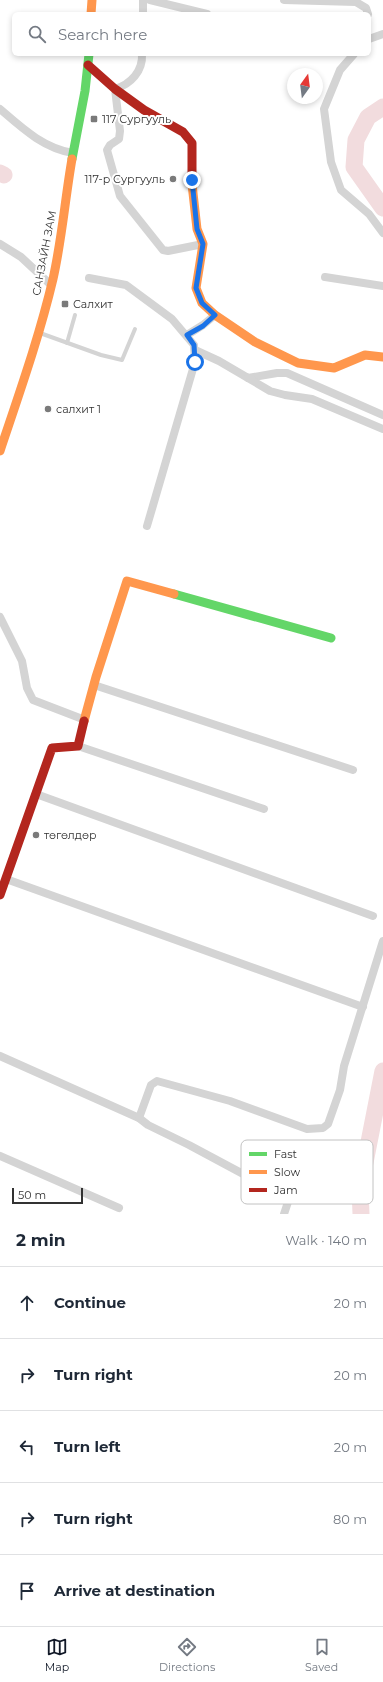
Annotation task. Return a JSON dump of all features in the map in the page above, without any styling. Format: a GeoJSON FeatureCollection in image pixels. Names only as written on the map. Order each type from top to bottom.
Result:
{"type":"FeatureCollection","features":[{"type":"Feature","properties":{"kind":"street"},"geometry":{"type":"LineString","coordinates":[[91,12],[92,0]]}},
{"type":"Feature","properties":{"kind":"street"},"geometry":{"type":"LineString","coordinates":[[143,0],[143,12]]}},
{"type":"Feature","properties":{"kind":"street"},"geometry":{"type":"LineString","coordinates":[[150,0],[199,12]]}},
{"type":"Feature","properties":{"kind":"street"},"geometry":{"type":"LineString","coordinates":[[284,0],[356,2],[366,8],[367,12]]}},
{"type":"Feature","properties":{"kind":"street"},"geometry":{"type":"LineString","coordinates":[[371,38],[383,34]]}},
{"type":"Feature","properties":{"kind":"street","name":"САНЗАЙН ЗАМ"},"geometry":{"type":"LineString","coordinates":[[0,452],[26,375],[51,285],[58,253],[73,153],[88,77],[89,56]]}},
{"type":"Feature","properties":{"kind":"street"},"geometry":{"type":"LineString","coordinates":[[115,89],[126,85],[134,78],[143,61],[142,56]]}},
{"type":"Feature","properties":{"kind":"street"},"geometry":{"type":"LineString","coordinates":[[352,56],[340,70],[324,109],[331,162],[341,190],[369,214],[383,233]]}},
{"type":"Feature","properties":{"kind":"street"},"geometry":{"type":"LineString","coordinates":[[88,65],[115,89],[144,110],[183,132],[192,143],[192,180],[197,229],[203,244],[196,288],[202,303],[215,315],[255,342],[298,363],[334,368],[365,355],[383,357]]}},
{"type":"Feature","properties":{"kind":"street"},"geometry":{"type":"LineString","coordinates":[[115,89],[120,131],[119,140],[110,145],[107,150],[120,196],[164,250],[168,251],[203,244]]}},
{"type":"Feature","properties":{"kind":"street"},"geometry":{"type":"LineString","coordinates":[[0,110],[35,138],[59,151],[73,153]]}},
{"type":"Feature","properties":{"kind":"street"},"geometry":{"type":"LineString","coordinates":[[0,244],[21,257],[51,285]]}},
{"type":"Feature","properties":{"kind":"street"},"geometry":{"type":"LineString","coordinates":[[325,277],[383,286]]}},
{"type":"Feature","properties":{"kind":"street"},"geometry":{"type":"LineString","coordinates":[[89,278],[126,285],[172,319],[194,345],[195,362],[147,526]]}},
{"type":"Feature","properties":{"kind":"street"},"geometry":{"type":"LineString","coordinates":[[187,335],[203,326],[215,315]]}},
{"type":"Feature","properties":{"kind":"street"},"geometry":{"type":"LineString","coordinates":[[195,350],[219,361],[270,391],[285,396],[312,399],[383,429]]}},
{"type":"Feature","properties":{"kind":"street"},"geometry":{"type":"LineString","coordinates":[[248,378],[277,373],[287,373],[383,415]]}},
{"type":"Feature","properties":{"kind":"street"},"geometry":{"type":"LineString","coordinates":[[78,746],[94,685],[128,581],[331,638]]}},
{"type":"Feature","properties":{"kind":"street"},"geometry":{"type":"LineString","coordinates":[[0,617],[22,661],[27,688],[33,700],[85,720]]}},
{"type":"Feature","properties":{"kind":"street"},"geometry":{"type":"LineString","coordinates":[[94,685],[353,770]]}},
{"type":"Feature","properties":{"kind":"street"},"geometry":{"type":"LineString","coordinates":[[0,895],[52,748],[78,746],[264,809]]}},
{"type":"Feature","properties":{"kind":"street"},"geometry":{"type":"LineString","coordinates":[[36,794],[373,916]]}},
{"type":"Feature","properties":{"kind":"street"},"geometry":{"type":"LineString","coordinates":[[6,879],[363,1007]]}},
{"type":"Feature","properties":{"kind":"street"},"geometry":{"type":"LineString","coordinates":[[139,1118],[151,1085],[157,1081],[230,1101],[308,1129],[323,1128],[328,1124],[340,1090],[344,1066],[383,940]]}},
{"type":"Feature","properties":{"kind":"street"},"geometry":{"type":"LineString","coordinates":[[0,1056],[139,1118],[148,1125],[189,1144],[241,1173]]}},
{"type":"Feature","properties":{"kind":"street"},"geometry":{"type":"LineString","coordinates":[[0,1156],[119,1208]]}},
{"type":"Feature","properties":{"kind":"street"},"geometry":{"type":"LineString","coordinates":[[284,1214],[287,1204]]}},
{"type":"Feature","properties":{"kind":"lane"},"geometry":{"type":"LineString","coordinates":[[67,343],[75,315]]}},
{"type":"Feature","properties":{"kind":"lane"},"geometry":{"type":"LineString","coordinates":[[38,332],[101,355],[122,360],[135,329]]}},
{"type":"Feature","properties":{"kind":"waterway"},"geometry":{"type":"LineString","coordinates":[[383,107],[368,117],[356,140],[354,167],[383,208]]}},
{"type":"Feature","properties":{"kind":"waterway"},"geometry":{"type":"LineString","coordinates":[[0,173],[4,175]]}},
{"type":"Feature","properties":{"kind":"waterway"},"geometry":{"type":"LineString","coordinates":[[369,1140],[383,1071]]}},
{"type":"Feature","properties":{"kind":"waterway"},"geometry":{"type":"LineString","coordinates":[[361,1204],[361,1214]]}},
{"type":"Feature","properties":{"kind":"traffic: fast"},"geometry":{"type":"LineString","coordinates":[[72,159],[85,91],[89,56]]}},
{"type":"Feature","properties":{"kind":"traffic: fast"},"geometry":{"type":"LineString","coordinates":[[174,594],[331,638]]}},
{"type":"Feature","properties":{"kind":"traffic: slow"},"geometry":{"type":"LineString","coordinates":[[91,12],[92,0]]}},
{"type":"Feature","properties":{"kind":"traffic: slow"},"geometry":{"type":"LineString","coordinates":[[0,451],[35,344],[53,279],[59,249],[72,159]]}},
{"type":"Feature","properties":{"kind":"traffic: slow"},"geometry":{"type":"LineString","coordinates":[[192,184],[197,229],[203,244],[196,288],[202,303],[215,315],[255,342],[298,363],[334,368],[365,355],[383,357]]}},
{"type":"Feature","properties":{"kind":"traffic: slow"},"geometry":{"type":"LineString","coordinates":[[84,721],[96,677],[127,581],[174,594]]}},
{"type":"Feature","properties":{"kind":"traffic: jam"},"geometry":{"type":"LineString","coordinates":[[88,65],[115,89],[144,110],[183,132],[192,143],[192,184]]}},
{"type":"Feature","properties":{"kind":"traffic: jam"},"geometry":{"type":"LineString","coordinates":[[0,895],[52,748],[78,746],[84,721]]}},
{"type":"Feature","properties":{"kind":"place","name":"117 Сургууль"},"geometry":{"type":"Point","coordinates":[94,119]}},
{"type":"Feature","properties":{"kind":"place","name":"117-р Сургууль"},"geometry":{"type":"Point","coordinates":[173,179]}},
{"type":"Feature","properties":{"kind":"place","name":"Салхит"},"geometry":{"type":"Point","coordinates":[65,304]}},
{"type":"Feature","properties":{"kind":"place","name":"салхит 1"},"geometry":{"type":"Point","coordinates":[48,409]}},
{"type":"Feature","properties":{"kind":"place","name":"төгөлдөр"},"geometry":{"type":"Point","coordinates":[36,835]}},
{"type":"Feature","properties":{"kind":"route"},"geometry":{"type":"LineString","coordinates":[[192,180],[197,229],[203,244],[196,288],[202,303],[215,315],[203,326],[187,335],[194,345],[195,362]]}}]}
